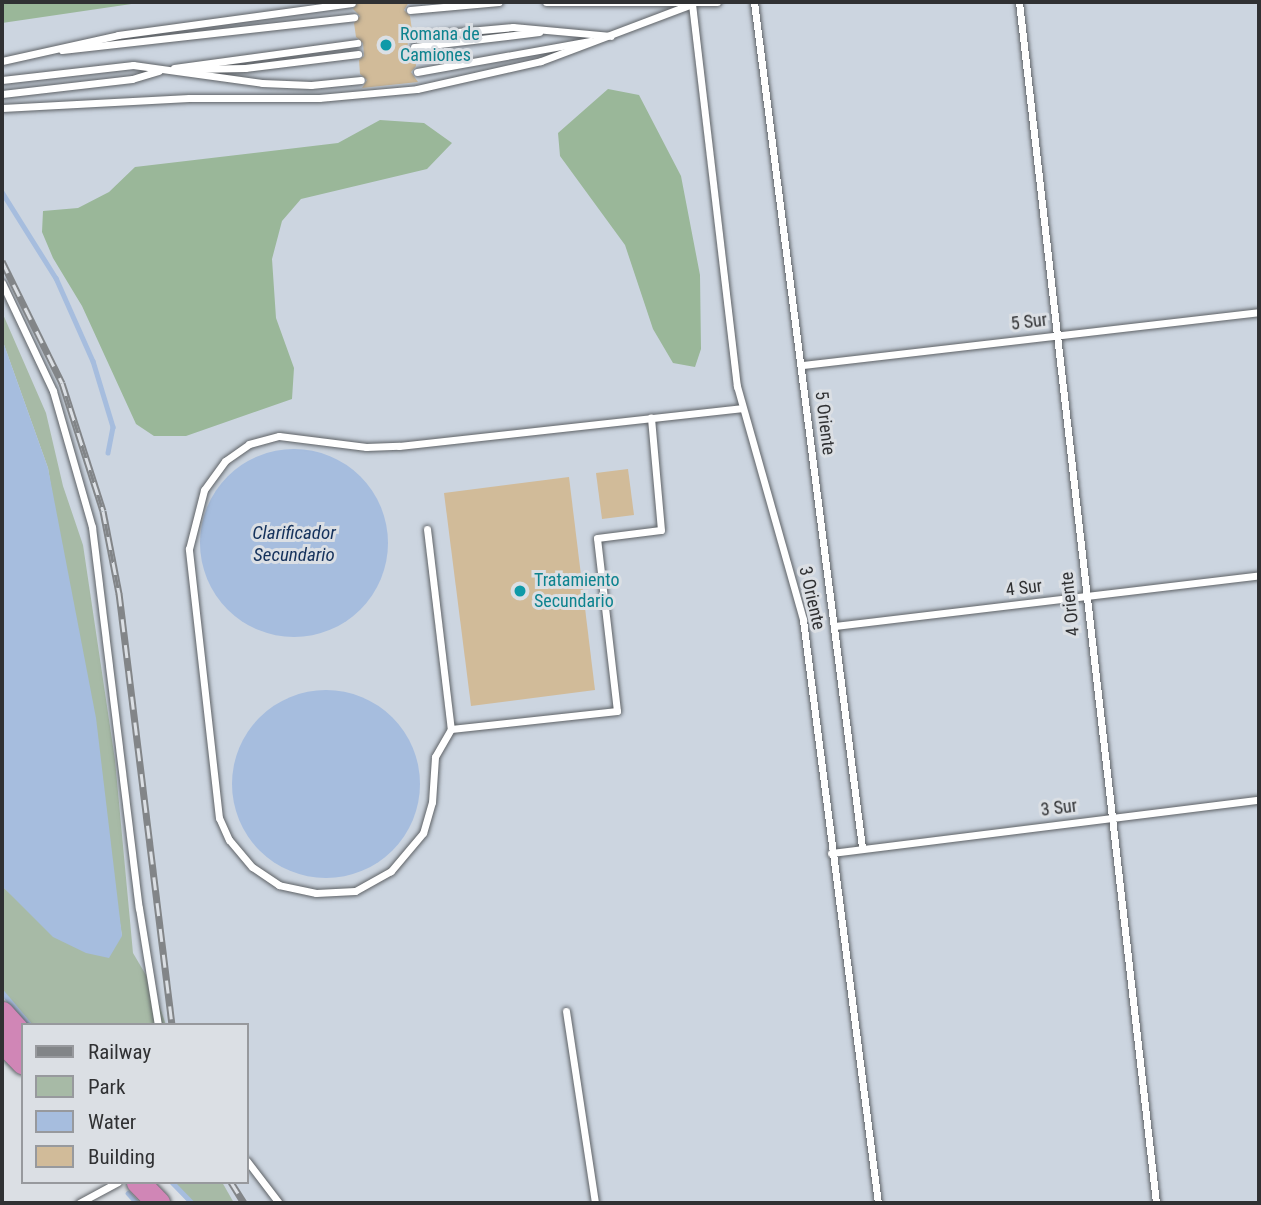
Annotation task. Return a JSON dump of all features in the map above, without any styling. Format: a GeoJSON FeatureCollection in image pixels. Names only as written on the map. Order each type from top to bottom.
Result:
{"type":"FeatureCollection","features":[{"type":"Feature","properties":{"kind":"highway"},"geometry":{"type":"LineString","coordinates":[[2,1013],[21,1034]]}},
{"type":"Feature","properties":{"kind":"highway"},"geometry":{"type":"LineString","coordinates":[[2,1041],[21,1061]]}},
{"type":"Feature","properties":{"kind":"highway"},"geometry":{"type":"LineString","coordinates":[[140,1184],[158,1203]]}},
{"type":"Feature","properties":{"kind":"highway"},"geometry":{"type":"LineString","coordinates":[[156,1184],[172,1203]]}},
{"type":"Feature","properties":{"kind":"lane"},"geometry":{"type":"LineString","coordinates":[[50,52],[75,42],[161,27],[352,2]]}},
{"type":"Feature","properties":{"kind":"lane"},"geometry":{"type":"LineString","coordinates":[[410,10],[499,2]]}},
{"type":"Feature","properties":{"kind":"lane"},"geometry":{"type":"LineString","coordinates":[[546,2],[717,2]]}},
{"type":"Feature","properties":{"kind":"lane","name":"5 Oriente"},"geometry":{"type":"LineString","coordinates":[[754,2],[862,848]]}},
{"type":"Feature","properties":{"kind":"lane","name":"4 Oriente"},"geometry":{"type":"LineString","coordinates":[[1019,2],[1156,1203]]}},
{"type":"Feature","properties":{"kind":"lane"},"geometry":{"type":"LineString","coordinates":[[2,108],[384,93],[504,72],[615,36],[692,4]]}},
{"type":"Feature","properties":{"kind":"lane","name":"3 Oriente"},"geometry":{"type":"LineString","coordinates":[[692,4],[741,408],[803,620],[878,1203]]}},
{"type":"Feature","properties":{"kind":"lane"},"geometry":{"type":"LineString","coordinates":[[2,61],[50,52],[354,17]]}},
{"type":"Feature","properties":{"kind":"lane"},"geometry":{"type":"LineString","coordinates":[[413,36],[491,27],[615,36]]}},
{"type":"Feature","properties":{"kind":"lane"},"geometry":{"type":"LineString","coordinates":[[414,47],[550,31]]}},
{"type":"Feature","properties":{"kind":"lane"},"geometry":{"type":"LineString","coordinates":[[417,72],[615,36]]}},
{"type":"Feature","properties":{"kind":"lane"},"geometry":{"type":"LineString","coordinates":[[2,94],[132,79],[163,70],[357,43]]}},
{"type":"Feature","properties":{"kind":"lane"},"geometry":{"type":"LineString","coordinates":[[163,70],[245,68],[358,54]]}},
{"type":"Feature","properties":{"kind":"lane"},"geometry":{"type":"LineString","coordinates":[[2,80],[133,65],[287,85],[361,79]]}},
{"type":"Feature","properties":{"kind":"lane"},"geometry":{"type":"LineString","coordinates":[[2,283],[53,390],[92,527],[139,908],[158,1023]]}},
{"type":"Feature","properties":{"kind":"lane","name":"5 Sur"},"geometry":{"type":"LineString","coordinates":[[802,365],[1259,313]]}},
{"type":"Feature","properties":{"kind":"lane"},"geometry":{"type":"LineString","coordinates":[[427,529],[452,729],[435,757],[432,802],[423,833],[391,871],[355,891],[316,893],[279,885],[252,867],[229,840],[219,818],[189,549],[204,490],[225,461],[249,444],[279,436],[366,447],[399,446],[741,408]]}},
{"type":"Feature","properties":{"kind":"lane"},"geometry":{"type":"LineString","coordinates":[[452,729],[617,711],[597,538],[661,530],[651,417]]}},
{"type":"Feature","properties":{"kind":"lane","name":"4 Sur"},"geometry":{"type":"LineString","coordinates":[[834,626],[1259,575]]}},
{"type":"Feature","properties":{"kind":"lane","name":"3 Sur"},"geometry":{"type":"LineString","coordinates":[[831,853],[1259,800]]}},
{"type":"Feature","properties":{"kind":"lane"},"geometry":{"type":"LineString","coordinates":[[566,1011],[595,1203]]}},
{"type":"Feature","properties":{"kind":"lane"},"geometry":{"type":"LineString","coordinates":[[248,1162],[279,1203]]}},
{"type":"Feature","properties":{"kind":"lane"},"geometry":{"type":"LineString","coordinates":[[79,1203],[114,1184]]}},
{"type":"Feature","properties":{"kind":"shaded area"},"geometry":{"type":"Polygon","coordinates":[[[2,2],[1259,2],[1259,1203],[225,1203],[207,1184],[248,1184],[248,1023],[57,1023],[2,962],[2,2]]]}},
{"type":"Feature","properties":{"kind":"green space"},"geometry":{"type":"Polygon","coordinates":[[[2,2],[145,2],[2,23],[2,2]]]}},
{"type":"Feature","properties":{"kind":"green space"},"geometry":{"type":"Polygon","coordinates":[[[608,89],[639,95],[681,176],[700,275],[701,349],[695,367],[673,363],[653,329],[625,245],[560,156],[558,133],[608,89]]]}},
{"type":"Feature","properties":{"kind":"green space"},"geometry":{"type":"Polygon","coordinates":[[[380,120],[424,123],[452,143],[427,169],[301,199],[282,221],[272,259],[276,318],[294,368],[292,399],[186,436],[154,436],[136,424],[82,306],[53,258],[42,232],[43,211],[78,208],[109,192],[135,167],[338,143],[380,120]]]}},
{"type":"Feature","properties":{"kind":"green space"},"geometry":{"type":"Polygon","coordinates":[[[2,312],[46,413],[63,486],[83,545],[115,760],[133,953],[153,987],[165,1023],[26,1023],[2,995],[2,886],[17,900],[122,936],[48,468],[2,339],[2,312]]]}},
{"type":"Feature","properties":{"kind":"green space"},"geometry":{"type":"Polygon","coordinates":[[[172,1184],[223,1184],[234,1203],[189,1203],[172,1184]]]}},
{"type":"Feature","properties":{"kind":"water"},"geometry":{"type":"Polygon","coordinates":[[[2,339],[48,468],[96,718],[122,936],[109,958],[86,953],[53,937],[2,886],[2,339]]]}},
{"type":"Feature","properties":{"kind":"water","name":"Clarificador Secundario"},"geometry":{"type":"Polygon","coordinates":[[[294,449],[330,456],[360,477],[381,507],[388,543],[381,579],[360,609],[330,630],[294,637],[258,630],[228,609],[207,579],[200,543],[207,507],[228,477],[258,456],[294,449]]]}},
{"type":"Feature","properties":{"kind":"water"},"geometry":{"type":"Polygon","coordinates":[[[326,690],[362,697],[392,718],[413,748],[420,784],[413,820],[392,850],[362,871],[326,878],[290,871],[260,850],[239,820],[232,784],[239,748],[260,718],[290,697],[326,690]]]}},
{"type":"Feature","properties":{"kind":"building","name":"Romana de Camiones"},"geometry":{"type":"Polygon","coordinates":[[[358,2],[409,2],[404,10],[410,16],[412,30],[407,34],[408,48],[415,53],[416,66],[411,72],[418,82],[362,88],[367,80],[360,74],[359,60],[364,56],[363,43],[356,37],[354,23],[360,16],[353,9],[358,2]]]}},
{"type":"Feature","properties":{"kind":"building"},"geometry":{"type":"Polygon","coordinates":[[[628,469],[634,515],[602,519],[596,473],[628,469]]]}},
{"type":"Feature","properties":{"kind":"building","name":"Tratamiento Secundario"},"geometry":{"type":"Polygon","coordinates":[[[569,477],[595,690],[471,706],[444,493],[569,477]]]}},
{"type":"Feature","properties":{"kind":"waterway"},"geometry":{"type":"LineString","coordinates":[[2,192],[56,278],[93,361],[113,427],[108,453]]}},
{"type":"Feature","properties":{"kind":"waterway"},"geometry":{"type":"LineString","coordinates":[[2,992],[28,1023]]}},
{"type":"Feature","properties":{"kind":"waterway"},"geometry":{"type":"LineString","coordinates":[[174,1184],[192,1203]]}},
{"type":"Feature","properties":{"kind":"waterway"},"geometry":{"type":"LineString","coordinates":[[128,1193],[137,1203]]}},
{"type":"Feature","properties":{"kind":"railway"},"geometry":{"type":"LineString","coordinates":[[2,261],[62,383],[103,511],[119,593],[172,1023]]}},
{"type":"Feature","properties":{"kind":"railway"},"geometry":{"type":"LineString","coordinates":[[232,1184],[244,1203]]}},
{"type":"Feature","properties":{"kind":"place","name":"Romana de Camiones"},"geometry":{"type":"Point","coordinates":[386,45]}},
{"type":"Feature","properties":{"kind":"place","name":"Tratamiento Secundario"},"geometry":{"type":"Point","coordinates":[520,591]}}]}
